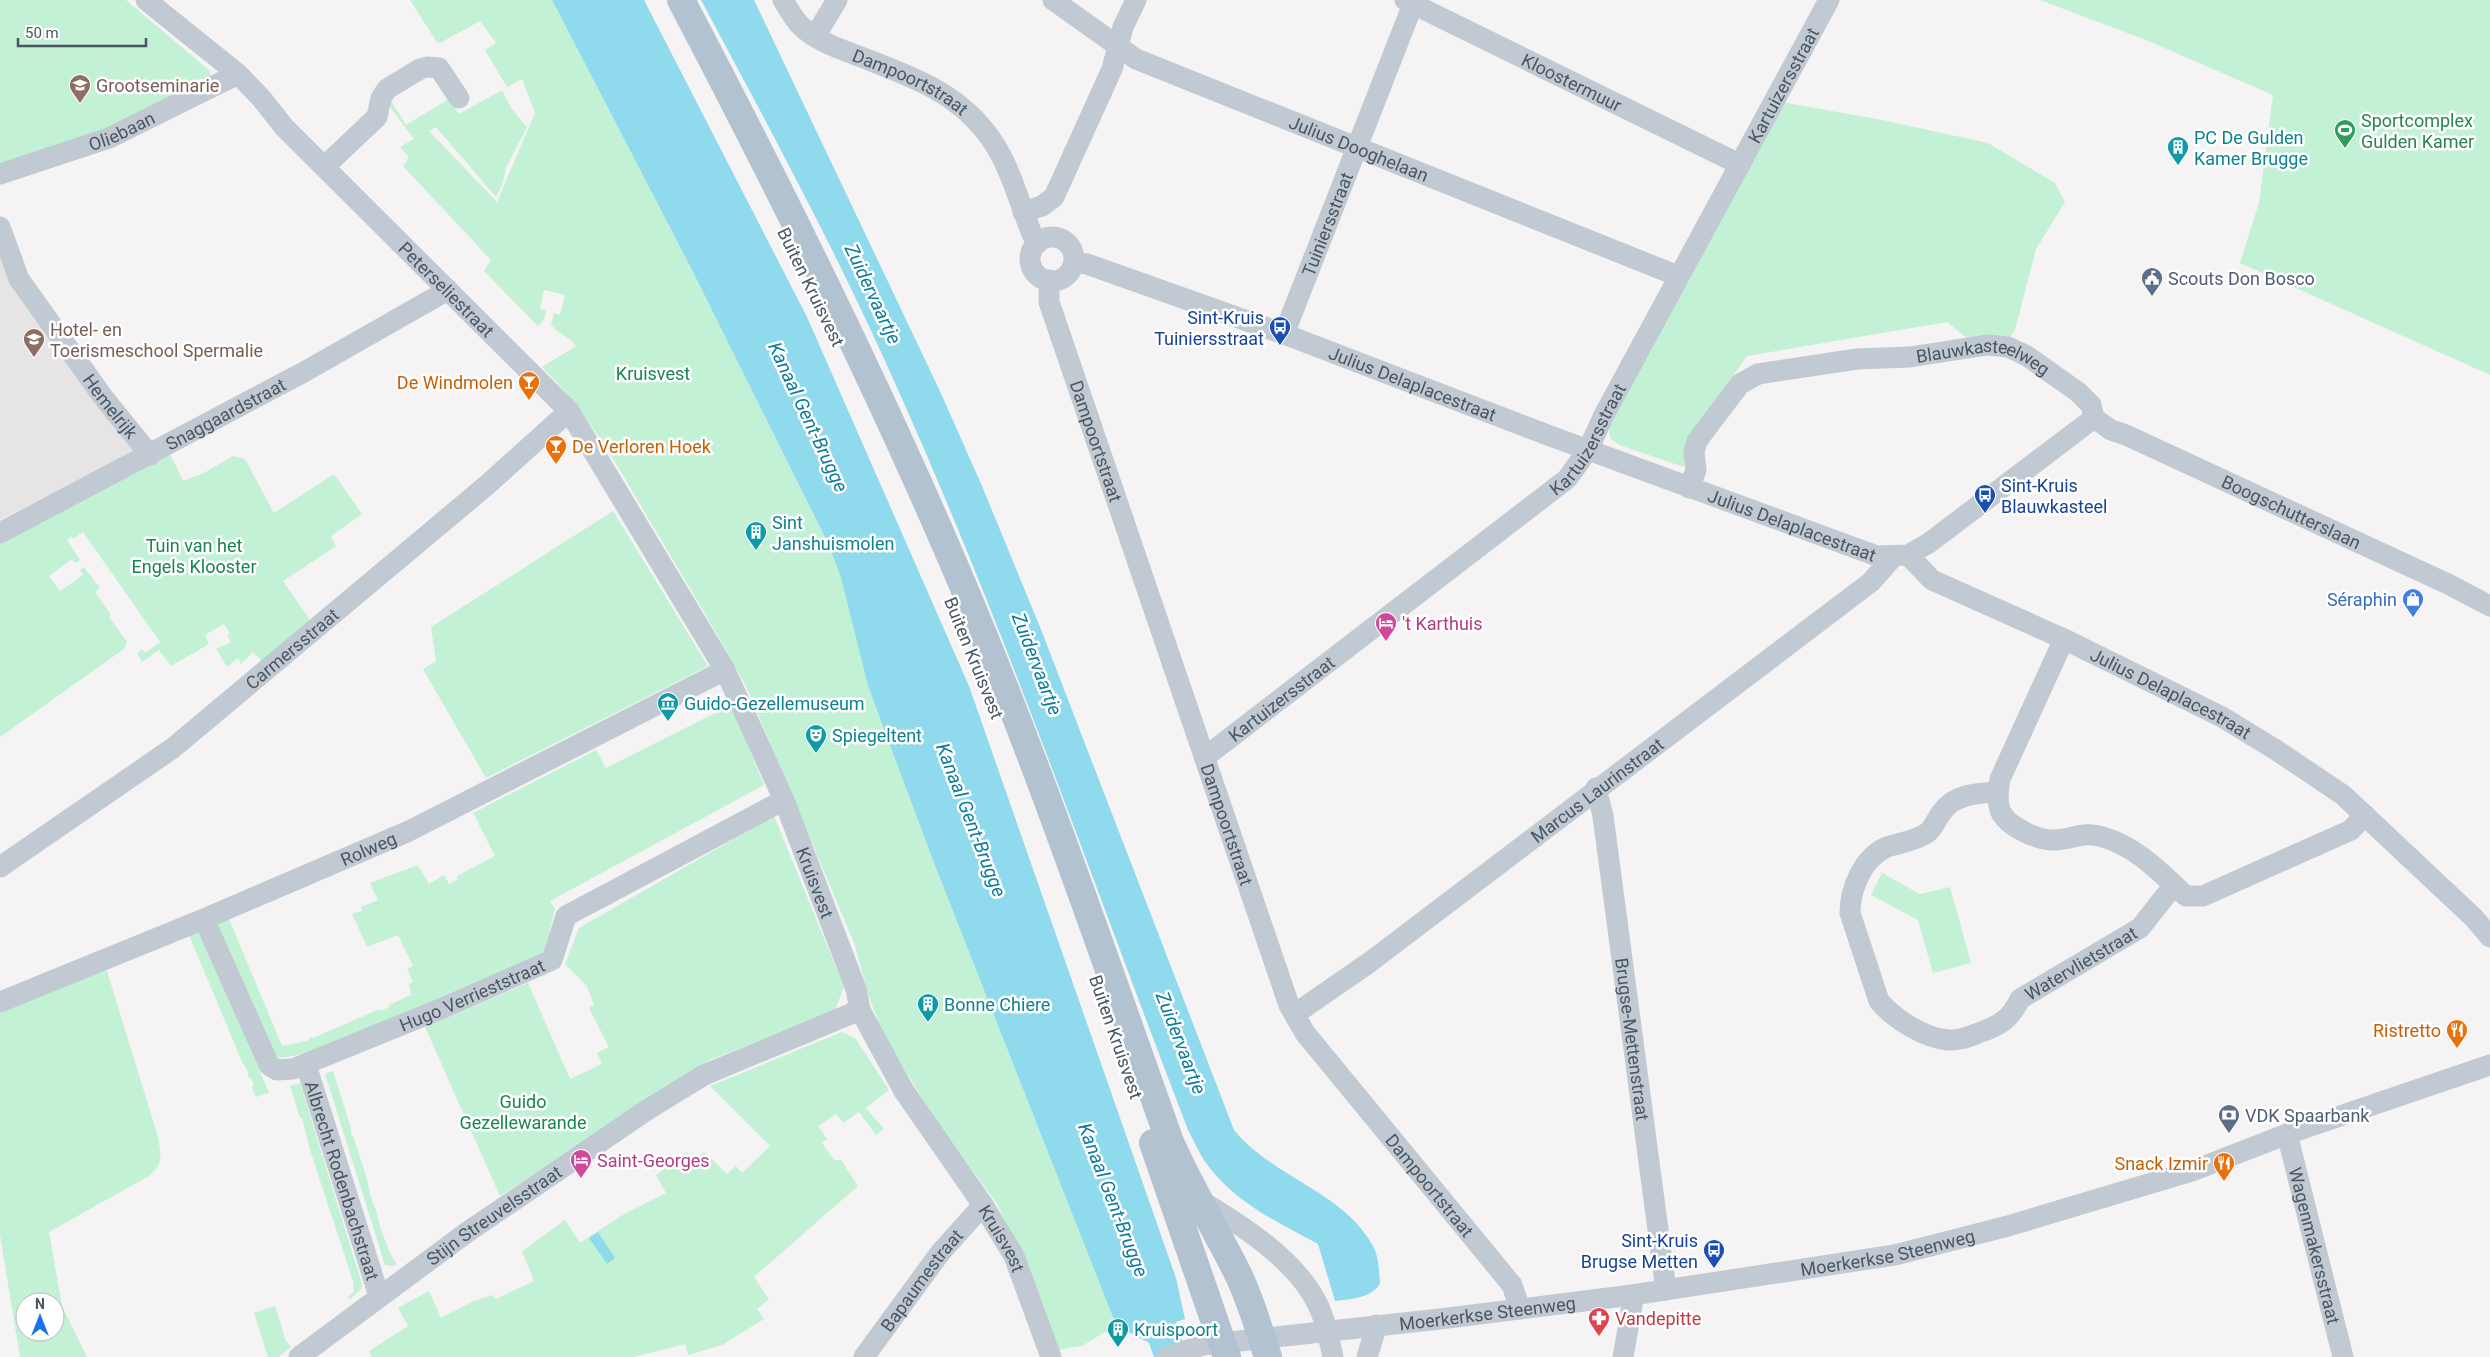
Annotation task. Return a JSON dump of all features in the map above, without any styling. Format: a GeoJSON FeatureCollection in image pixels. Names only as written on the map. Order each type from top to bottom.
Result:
{"type":"FeatureCollection","features":[{"type":"Feature","properties":{"kind":"main road","name":"Buiten Kruisvest"},"geometry":{"type":"LineString","coordinates":[[663,0],[754,172],[841,348],[927,544],[1024,781],[1097,983],[1224,1350]]}},
{"type":"Feature","properties":{"kind":"main road","name":"Buiten Kruisvest"},"geometry":{"type":"LineString","coordinates":[[680,0],[768,166],[859,351],[944,542],[1038,776],[1170,1142],[1238,1275],[1265,1347]]}},
{"type":"Feature","properties":{"kind":"street","name":"Peterseliestraat"},"geometry":{"type":"LineString","coordinates":[[146,0],[238,74],[284,126],[324,167],[569,411]]}},
{"type":"Feature","properties":{"kind":"street","name":"Dampoortstraat"},"geometry":{"type":"LineString","coordinates":[[782,0],[799,24],[812,35],[841,49],[927,83],[965,110],[986,131],[1001,155],[1032,234],[1038,243]]}},
{"type":"Feature","properties":{"kind":"street"},"geometry":{"type":"LineString","coordinates":[[812,35],[820,28],[837,0]]}},
{"type":"Feature","properties":{"kind":"street","name":"Julius Dooghelaan"},"geometry":{"type":"LineString","coordinates":[[1053,0],[1136,59],[1678,276]]}},
{"type":"Feature","properties":{"kind":"street"},"geometry":{"type":"LineString","coordinates":[[1023,212],[1042,206],[1054,196],[1119,48],[1123,27],[1136,0]]}},
{"type":"Feature","properties":{"kind":"street","name":"Tuiniersstraat"},"geometry":{"type":"LineString","coordinates":[[1284,334],[1358,147],[1409,2]]}},
{"type":"Feature","properties":{"kind":"street","name":"Kloostermuur"},"geometry":{"type":"LineString","coordinates":[[1409,2],[1739,164]]}},
{"type":"Feature","properties":{"kind":"street","name":"Kartuizersstraat"},"geometry":{"type":"LineString","coordinates":[[1205,757],[1567,479],[1588,450],[1604,415],[1824,2]]}},
{"type":"Feature","properties":{"kind":"street"},"geometry":{"type":"LineString","coordinates":[[324,167],[377,118],[381,98],[387,89],[420,70],[427,67],[439,68],[459,98]]}},
{"type":"Feature","properties":{"kind":"street","name":"Oliebaan"},"geometry":{"type":"LineString","coordinates":[[0,174],[109,138],[238,74]]}},
{"type":"Feature","properties":{"kind":"street","name":"Hemelrijk"},"geometry":{"type":"LineString","coordinates":[[0,227],[19,279],[103,397],[150,455]]}},
{"type":"Feature","properties":{"kind":"street"},"geometry":{"type":"LineString","coordinates":[[1050,237],[1063,240],[1072,249],[1074,262],[1072,268],[1062,278],[1049,280],[1036,274],[1031,254],[1038,243],[1050,237]]}},
{"type":"Feature","properties":{"kind":"street","name":"Julius Delaplacestraat"},"geometry":{"type":"LineString","coordinates":[[1074,262],[1087,264],[1284,334],[1863,552],[1901,556],[1932,580],[2064,639],[2222,717],[2342,795],[2474,918],[2490,937]]}},
{"type":"Feature","properties":{"kind":"street","name":"Dampoortstraat"},"geometry":{"type":"LineString","coordinates":[[1049,280],[1049,302],[1289,1005],[1305,1033],[1512,1285],[1520,1309]]}},
{"type":"Feature","properties":{"kind":"street","name":"Snaggaardstraat"},"geometry":{"type":"LineString","coordinates":[[0,533],[304,372],[448,290]]}},
{"type":"Feature","properties":{"kind":"street","name":"Blauwkasteelweg"},"geometry":{"type":"LineString","coordinates":[[1689,488],[1696,470],[1694,452],[1697,441],[1740,384],[1758,374],[1872,358],[1910,357],[1987,345],[2008,347],[2027,356],[2078,392],[2091,405],[2094,418]]}},
{"type":"Feature","properties":{"kind":"street","name":"Kruisvest"},"geometry":{"type":"LineString","coordinates":[[569,411],[725,670],[784,800],[856,989],[860,1010],[904,1091],[983,1205],[1014,1256],[1052,1357]]}},
{"type":"Feature","properties":{"kind":"street","name":"Carmersstraat"},"geometry":{"type":"LineString","coordinates":[[0,867],[173,748],[486,485],[569,411]]}},
{"type":"Feature","properties":{"kind":"street"},"geometry":{"type":"LineString","coordinates":[[1901,556],[1929,543],[2094,418]]}},
{"type":"Feature","properties":{"kind":"street","name":"Boogschutterslaan"},"geometry":{"type":"LineString","coordinates":[[2094,418],[2111,430],[2126,435],[2415,569],[2490,606]]}},
{"type":"Feature","properties":{"kind":"street","name":"Marcus Laurinstraat"},"geometry":{"type":"LineString","coordinates":[[1295,1014],[1370,962],[1596,788],[1871,582],[1901,556]]}},
{"type":"Feature","properties":{"kind":"street"},"geometry":{"type":"LineString","coordinates":[[2064,639],[2000,780],[1998,792],[2000,810],[2009,821],[2019,828],[2041,839],[2054,840],[2081,834],[2105,837],[2157,867],[2186,896],[2203,896],[2350,830],[2365,815]]}},
{"type":"Feature","properties":{"kind":"street","name":"Rolweg"},"geometry":{"type":"LineString","coordinates":[[0,1002],[204,919],[409,831],[725,670]]}},
{"type":"Feature","properties":{"kind":"street","name":"Brugse-Mettenstraat"},"geometry":{"type":"LineString","coordinates":[[1596,788],[1603,816],[1666,1290]]}},
{"type":"Feature","properties":{"kind":"street","name":"Watervlietstraat"},"geometry":{"type":"LineString","coordinates":[[1998,792],[1977,794],[1956,800],[1944,809],[1929,832],[1920,837],[1885,848],[1874,855],[1864,867],[1850,900],[1850,913],[1879,1002],[1889,1013],[1933,1037],[1961,1039],[2005,1022],[2014,1012],[2020,999],[2140,928],[2174,885]]}},
{"type":"Feature","properties":{"kind":"street","name":"Hugo Verrieststraat"},"geometry":{"type":"LineString","coordinates":[[204,919],[269,1065],[273,1068],[284,1070],[306,1065],[552,960],[566,916],[784,800]]}},
{"type":"Feature","properties":{"kind":"street","name":"Stijn Streuvelsstraat"},"geometry":{"type":"LineString","coordinates":[[299,1357],[379,1296],[524,1193],[704,1075],[860,1010]]}},
{"type":"Feature","properties":{"kind":"street","name":"Albrecht Rodenbachstraat"},"geometry":{"type":"LineString","coordinates":[[306,1065],[379,1296]]}},
{"type":"Feature","properties":{"kind":"street","name":"Moerkerkse Steenweg"},"geometry":{"type":"LineString","coordinates":[[1177,1354],[1203,1345],[1224,1350],[1265,1347],[1327,1331],[1632,1295],[1894,1255],[2008,1226],[2192,1172],[2287,1134],[2490,1065]]}},
{"type":"Feature","properties":{"kind":"street","name":"Wagenmakersstraat"},"geometry":{"type":"LineString","coordinates":[[2287,1134],[2343,1357]]}},
{"type":"Feature","properties":{"kind":"street"},"geometry":{"type":"LineString","coordinates":[[1198,1199],[1226,1215],[1293,1270],[1309,1288],[1318,1304],[1334,1357]]}},
{"type":"Feature","properties":{"kind":"street","name":"Bapaumestraat"},"geometry":{"type":"LineString","coordinates":[[864,1357],[940,1252],[983,1205]]}},
{"type":"Feature","properties":{"kind":"street"},"geometry":{"type":"LineString","coordinates":[[1624,1357],[1632,1295]]}},
{"type":"Feature","properties":{"kind":"street"},"geometry":{"type":"LineString","coordinates":[[1367,1357],[1377,1324]]}},
{"type":"Feature","properties":{"kind":"shaded area","name":"Hotel- en Toerismeschool Spermalie"},"geometry":{"type":"Polygon","coordinates":[[[0,256],[137,451],[0,520],[0,256]]]}},
{"type":"Feature","properties":{"kind":"green space","name":"Grootseminarie"},"geometry":{"type":"Polygon","coordinates":[[[0,0],[126,0],[211,72],[210,79],[109,130],[0,168],[0,0]]]}},
{"type":"Feature","properties":{"kind":"green space","name":"Kruisvest"},"geometry":{"type":"Polygon","coordinates":[[[410,0],[552,0],[691,268],[829,544],[841,578],[868,686],[934,863],[1116,1325],[1082,1346],[1057,1350],[1018,1249],[997,1204],[933,1116],[883,1034],[868,994],[855,945],[745,684],[602,441],[559,384],[542,367],[576,346],[551,325],[554,313],[560,315],[565,295],[544,290],[540,309],[546,311],[544,320],[538,326],[484,271],[491,260],[403,166],[409,157],[400,147],[414,139],[389,106],[390,99],[406,125],[449,99],[459,114],[502,90],[512,109],[527,127],[506,168],[502,186],[496,197],[436,127],[429,131],[497,202],[535,113],[522,79],[507,87],[485,50],[496,43],[480,21],[438,44],[410,0]]]}},
{"type":"Feature","properties":{"kind":"green space","name":"Sportcomplex Gulden Kamer"},"geometry":{"type":"Polygon","coordinates":[[[2040,0],[2490,0],[2490,375],[2240,263],[2259,203],[2273,95],[2146,40],[2040,0]]]}},
{"type":"Feature","properties":{"kind":"green space"},"geometry":{"type":"Polygon","coordinates":[[[1781,102],[1882,120],[1988,143],[2055,183],[2065,202],[2036,249],[2015,330],[2007,341],[1968,339],[1947,322],[1747,356],[1688,439],[1684,467],[1619,445],[1610,438],[1609,427],[1781,102]]]}},
{"type":"Feature","properties":{"kind":"green space","name":"Tuin van het Engels Klooster"},"geometry":{"type":"Polygon","coordinates":[[[170,454],[183,481],[204,473],[233,456],[245,459],[274,513],[334,474],[362,514],[331,536],[336,546],[283,581],[310,620],[262,661],[253,652],[241,664],[238,658],[227,667],[216,649],[231,642],[227,635],[230,633],[224,624],[205,635],[209,644],[171,666],[159,650],[142,662],[137,653],[142,649],[145,653],[160,642],[83,532],[73,539],[72,536],[67,540],[80,560],[75,563],[72,559],[49,576],[60,591],[83,575],[80,570],[84,567],[100,588],[95,592],[111,615],[109,617],[127,642],[124,649],[0,737],[0,542],[170,454]]]}},
{"type":"Feature","properties":{"kind":"green space"},"geometry":{"type":"Polygon","coordinates":[[[613,511],[708,666],[486,778],[423,669],[436,661],[431,627],[613,511]]]}},
{"type":"Feature","properties":{"kind":"green space"},"geometry":{"type":"Polygon","coordinates":[[[731,705],[764,785],[550,901],[555,909],[544,954],[362,1033],[292,1056],[275,1057],[217,924],[229,919],[282,1046],[307,1041],[311,1037],[313,1038],[380,1009],[381,1011],[389,1007],[389,1005],[411,995],[409,984],[413,982],[407,969],[413,966],[398,935],[367,947],[352,914],[362,911],[361,907],[378,900],[370,883],[418,865],[429,884],[444,875],[449,884],[458,879],[457,876],[495,856],[473,813],[596,750],[606,768],[731,705]]]}},
{"type":"Feature","properties":{"kind":"green space","name":"Guido Gezellewarande"},"geometry":{"type":"Polygon","coordinates":[[[774,816],[844,987],[835,1010],[710,1060],[500,1196],[425,1027],[528,983],[570,1079],[602,1064],[597,1053],[609,1047],[589,1008],[594,1005],[587,986],[565,964],[579,928],[774,816]]]}},
{"type":"Feature","properties":{"kind":"green space"},"geometry":{"type":"Polygon","coordinates":[[[1882,873],[1920,894],[1950,887],[1971,963],[1933,973],[1918,920],[1871,895],[1882,873]]]}},
{"type":"Feature","properties":{"kind":"green space"},"geometry":{"type":"Polygon","coordinates":[[[200,930],[269,1093],[256,1097],[251,1078],[249,1079],[247,1069],[243,1064],[189,935],[200,930]]]}},
{"type":"Feature","properties":{"kind":"green space"},"geometry":{"type":"Polygon","coordinates":[[[106,968],[158,1137],[160,1149],[159,1163],[149,1176],[49,1232],[60,1292],[15,1292],[15,1326],[0,1235],[0,1013],[106,968]]]}},
{"type":"Feature","properties":{"kind":"green space"},"geometry":{"type":"Polygon","coordinates":[[[842,1032],[855,1038],[889,1090],[866,1108],[884,1129],[876,1135],[859,1112],[843,1123],[836,1114],[818,1126],[827,1139],[822,1143],[834,1160],[841,1160],[858,1186],[754,1277],[769,1299],[757,1309],[764,1319],[722,1345],[688,1355],[685,1344],[634,1357],[372,1357],[369,1351],[408,1326],[398,1308],[429,1291],[441,1318],[474,1301],[492,1295],[496,1299],[534,1281],[522,1251],[565,1220],[580,1243],[621,1216],[666,1193],[656,1175],[687,1152],[694,1159],[704,1152],[727,1174],[736,1166],[742,1173],[770,1146],[710,1086],[842,1032]]]}},
{"type":"Feature","properties":{"kind":"green space"},"geometry":{"type":"Polygon","coordinates":[[[333,1071],[374,1207],[387,1246],[397,1264],[395,1266],[385,1265],[325,1074],[333,1071]]]}},
{"type":"Feature","properties":{"kind":"green space"},"geometry":{"type":"Polygon","coordinates":[[[300,1083],[362,1284],[362,1288],[350,1299],[348,1297],[354,1292],[353,1281],[310,1150],[302,1118],[300,1118],[290,1086],[300,1083]]]}},
{"type":"Feature","properties":{"kind":"green space"},"geometry":{"type":"Polygon","coordinates":[[[275,1306],[286,1341],[291,1347],[279,1357],[268,1357],[254,1313],[275,1306]]]}},
{"type":"Feature","properties":{"kind":"green space"},"geometry":{"type":"Polygon","coordinates":[[[65,1312],[87,1357],[20,1357],[18,1342],[65,1342],[65,1312]]]}},
{"type":"Feature","properties":{"kind":"water","name":"Kanaal Gent-Brugge"},"geometry":{"type":"Polygon","coordinates":[[[552,0],[644,0],[807,317],[969,686],[1176,1278],[1185,1319],[1176,1322],[1188,1357],[1154,1357],[1149,1343],[1116,1325],[934,863],[868,686],[841,578],[829,545],[691,268],[552,0]]]}},
{"type":"Feature","properties":{"kind":"water","name":"Zuidervaartje"},"geometry":{"type":"Polygon","coordinates":[[[701,0],[754,0],[939,389],[982,486],[1040,627],[1234,1130],[1268,1160],[1344,1211],[1360,1227],[1373,1246],[1378,1259],[1380,1283],[1377,1288],[1367,1295],[1335,1301],[1318,1244],[1257,1210],[1230,1189],[1206,1163],[1188,1130],[1013,666],[939,483],[853,292],[804,194],[701,0]]]}},
{"type":"Feature","properties":{"kind":"water"},"geometry":{"type":"Polygon","coordinates":[[[598,1232],[615,1258],[607,1264],[589,1238],[598,1232]]]}},
{"type":"Feature","properties":{"kind":"place","name":"Grootseminarie"},"geometry":{"type":"Point","coordinates":[80,104]}},
{"type":"Feature","properties":{"kind":"place","name":"Sportcomplex Gulden Kamer"},"geometry":{"type":"Point","coordinates":[2345,149]}},
{"type":"Feature","properties":{"kind":"place","name":"PC De Gulden Kamer Brugge"},"geometry":{"type":"Point","coordinates":[2178,166]}},
{"type":"Feature","properties":{"kind":"place","name":"Scouts Don Bosco"},"geometry":{"type":"Point","coordinates":[2152,297]}},
{"type":"Feature","properties":{"kind":"place","name":"Sint-Kruis Tuiniersstraat"},"geometry":{"type":"Point","coordinates":[1280,346]}},
{"type":"Feature","properties":{"kind":"place","name":"Hotel- en Toerismeschool Spermalie"},"geometry":{"type":"Point","coordinates":[34,358]}},
{"type":"Feature","properties":{"kind":"place","name":"De Windmolen"},"geometry":{"type":"Point","coordinates":[529,401]}},
{"type":"Feature","properties":{"kind":"place","name":"De Verloren Hoek"},"geometry":{"type":"Point","coordinates":[556,465]}},
{"type":"Feature","properties":{"kind":"place","name":"Sint-Kruis Blauwkasteel"},"geometry":{"type":"Point","coordinates":[1985,514]}},
{"type":"Feature","properties":{"kind":"place","name":"Sint Janshuismolen"},"geometry":{"type":"Point","coordinates":[756,551]}},
{"type":"Feature","properties":{"kind":"place","name":"Séraphin"},"geometry":{"type":"Point","coordinates":[2413,618]}},
{"type":"Feature","properties":{"kind":"place","name":"'t Karthuis"},"geometry":{"type":"Point","coordinates":[1386,642]}},
{"type":"Feature","properties":{"kind":"place","name":"Guido-Gezellemuseum"},"geometry":{"type":"Point","coordinates":[668,722]}},
{"type":"Feature","properties":{"kind":"place","name":"Spiegeltent"},"geometry":{"type":"Point","coordinates":[816,754]}},
{"type":"Feature","properties":{"kind":"place","name":"Bonne Chiere"},"geometry":{"type":"Point","coordinates":[928,1023]}},
{"type":"Feature","properties":{"kind":"place","name":"Ristretto"},"geometry":{"type":"Point","coordinates":[2457,1049]}},
{"type":"Feature","properties":{"kind":"place","name":"VDK Spaarbank"},"geometry":{"type":"Point","coordinates":[2229,1134]}},
{"type":"Feature","properties":{"kind":"place","name":"Saint-Georges"},"geometry":{"type":"Point","coordinates":[581,1179]}},
{"type":"Feature","properties":{"kind":"place","name":"Snack Izmir"},"geometry":{"type":"Point","coordinates":[2224,1182]}},
{"type":"Feature","properties":{"kind":"place","name":"Sint-Kruis Brugse Metten"},"geometry":{"type":"Point","coordinates":[1714,1269]}},
{"type":"Feature","properties":{"kind":"place","name":"Vandepitte"},"geometry":{"type":"Point","coordinates":[1599,1337]}},
{"type":"Feature","properties":{"kind":"place","name":"Kruispoort"},"geometry":{"type":"Point","coordinates":[1118,1348]}}]}
